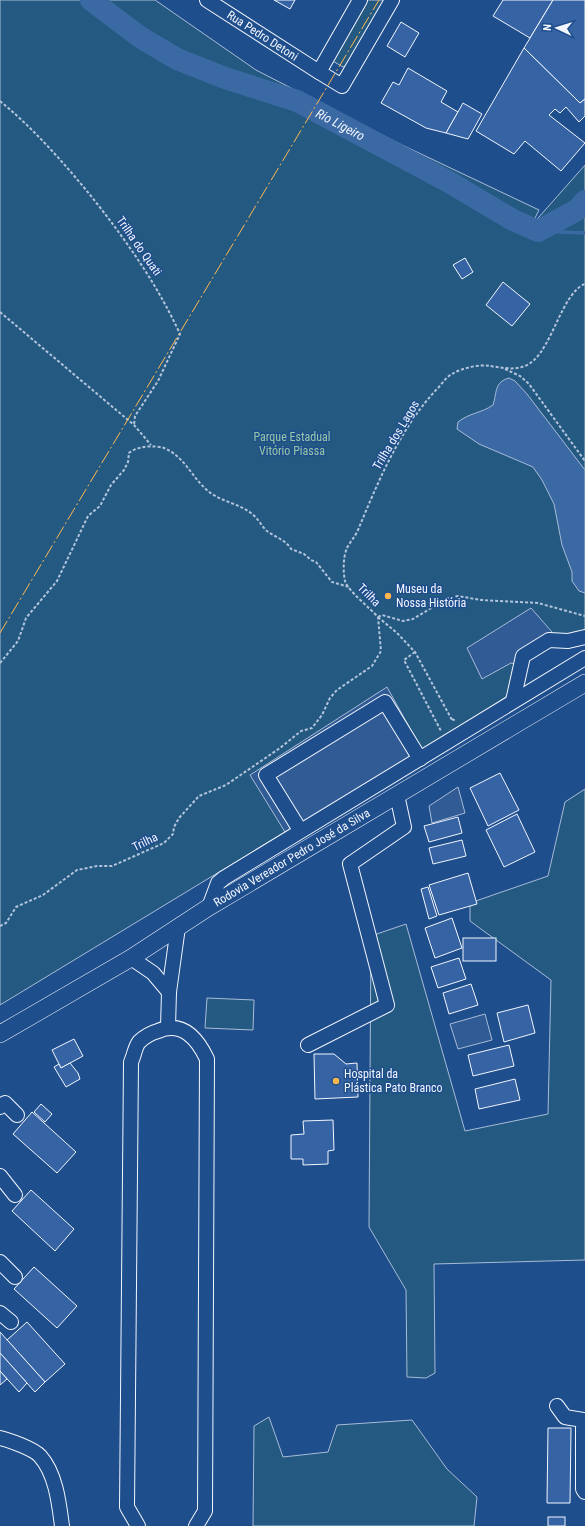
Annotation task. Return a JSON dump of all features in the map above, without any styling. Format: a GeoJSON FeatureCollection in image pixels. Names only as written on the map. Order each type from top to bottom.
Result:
{"type":"FeatureCollection","features":[{"type":"Feature","properties":{"kind":"main road","name":"Rodovia Vereador Pedro José da Silva"},"geometry":{"type":"LineString","coordinates":[[0,1034],[131,958],[210,907],[585,683]]}},
{"type":"Feature","properties":{"kind":"street","name":"Rua Pedro Detoni"},"geometry":{"type":"LineString","coordinates":[[207,0],[342,86],[392,0]]}},
{"type":"Feature","properties":{"kind":"street"},"geometry":{"type":"LineString","coordinates":[[318,72],[360,0]]}},
{"type":"Feature","properties":{"kind":"street"},"geometry":{"type":"LineString","coordinates":[[513,701],[523,656],[548,640],[568,641],[585,637]]}},
{"type":"Feature","properties":{"kind":"street"},"geometry":{"type":"LineString","coordinates":[[210,907],[218,883],[224,878],[300,830],[460,735],[585,658]]}},
{"type":"Feature","properties":{"kind":"street"},"geometry":{"type":"LineString","coordinates":[[300,830],[266,775],[385,702],[420,759]]}},
{"type":"Feature","properties":{"kind":"street"},"geometry":{"type":"LineString","coordinates":[[308,1045],[387,1005],[350,864],[404,827],[396,795]]}},
{"type":"Feature","properties":{"kind":"street"},"geometry":{"type":"LineString","coordinates":[[168,1027],[169,992],[178,927]]}},
{"type":"Feature","properties":{"kind":"street"},"geometry":{"type":"LineString","coordinates":[[131,958],[153,973],[169,992]]}},
{"type":"Feature","properties":{"kind":"street"},"geometry":{"type":"LineString","coordinates":[[138,1526],[128,1506],[131,1062],[139,1043],[152,1033],[168,1027],[186,1031],[200,1044],[207,1059],[205,1511],[196,1526]]}},
{"type":"Feature","properties":{"kind":"street"},"geometry":{"type":"LineString","coordinates":[[0,1107],[5,1103],[17,1115]]}},
{"type":"Feature","properties":{"kind":"street"},"geometry":{"type":"LineString","coordinates":[[0,1176],[15,1195]]}},
{"type":"Feature","properties":{"kind":"street"},"geometry":{"type":"LineString","coordinates":[[0,1262],[15,1277]]}},
{"type":"Feature","properties":{"kind":"street"},"geometry":{"type":"LineString","coordinates":[[0,1313],[11,1322]]}},
{"type":"Feature","properties":{"kind":"street"},"geometry":{"type":"LineString","coordinates":[[557,1406],[565,1417],[583,1420],[583,1489],[585,1492]]}},
{"type":"Feature","properties":{"kind":"street"},"geometry":{"type":"LineString","coordinates":[[0,1438],[9,1440],[39,1455],[51,1476],[60,1503],[62,1526]]}},
{"type":"Feature","properties":{"kind":"path","name":"Trilha do Quati"},"geometry":{"type":"LineString","coordinates":[[0,101],[19,117],[66,166],[122,235],[156,286],[180,334],[158,381],[135,416],[134,426]]}},
{"type":"Feature","properties":{"kind":"path","name":"Trilha dos Lagos"},"geometry":{"type":"LineString","coordinates":[[350,588],[345,583],[344,565],[346,549],[357,532],[384,470],[410,425],[429,398],[450,375],[457,371],[489,366],[504,369],[518,368],[533,361],[543,350],[565,306],[574,294],[585,284]]}},
{"type":"Feature","properties":{"kind":"path"},"geometry":{"type":"LineString","coordinates":[[0,312],[134,426],[151,445],[129,453],[128,462],[124,470],[111,485],[100,506],[88,516],[56,581],[26,618],[18,641],[0,663]]}},
{"type":"Feature","properties":{"kind":"path"},"geometry":{"type":"LineString","coordinates":[[504,369],[520,376],[529,384],[585,461]]}},
{"type":"Feature","properties":{"kind":"path","name":"Trilha"},"geometry":{"type":"LineString","coordinates":[[0,926],[6,923],[16,907],[43,896],[77,870],[96,866],[112,866],[164,843],[173,834],[174,827],[179,818],[199,796],[226,785],[280,748],[300,731],[312,728],[322,715],[330,698],[338,690],[372,666],[381,651],[378,616],[350,588],[332,582],[316,562],[304,554],[291,549],[288,544],[265,529],[262,522],[250,512],[212,494],[193,477],[188,467],[173,453],[164,448],[151,445]]}},
{"type":"Feature","properties":{"kind":"path"},"geometry":{"type":"LineString","coordinates":[[378,616],[382,615],[404,621],[413,619],[448,598],[458,596],[481,600],[538,603],[585,616]]}},
{"type":"Feature","properties":{"kind":"path"},"geometry":{"type":"LineString","coordinates":[[378,616],[415,652],[460,735]]}},
{"type":"Feature","properties":{"kind":"path"},"geometry":{"type":"LineString","coordinates":[[415,652],[404,660],[447,742]]}},
{"type":"Feature","properties":{"kind":"green space","name":"Parque Estadual Vitório Piassa"},"geometry":{"type":"Polygon","coordinates":[[[0,0],[155,0],[256,70],[400,144],[539,210],[531,226],[585,165],[585,631],[570,635],[524,663],[518,689],[423,752],[285,832],[0,1005],[0,0]]]}},
{"type":"Feature","properties":{"kind":"green space"},"geometry":{"type":"Polygon","coordinates":[[[363,0],[388,0],[351,63],[343,67],[331,60],[363,0]]]}},
{"type":"Feature","properties":{"kind":"green space"},"geometry":{"type":"Polygon","coordinates":[[[585,789],[585,1260],[434,1264],[435,1373],[426,1378],[407,1377],[406,1290],[369,1227],[371,936],[406,924],[465,1131],[548,1114],[551,980],[470,921],[470,903],[548,876],[565,802],[585,789]]]}},
{"type":"Feature","properties":{"kind":"green space"},"geometry":{"type":"Polygon","coordinates":[[[207,998],[254,1000],[253,1030],[205,1028],[207,998]]]}},
{"type":"Feature","properties":{"kind":"green space"},"geometry":{"type":"Polygon","coordinates":[[[269,1417],[283,1457],[328,1452],[337,1425],[412,1420],[447,1469],[477,1497],[474,1526],[253,1526],[254,1426],[269,1417]]]}},
{"type":"Feature","properties":{"kind":"shaded area"},"geometry":{"type":"Polygon","coordinates":[[[509,378],[515,381],[527,394],[585,470],[585,593],[579,591],[572,581],[572,572],[562,545],[554,504],[542,480],[533,467],[479,444],[457,429],[458,422],[462,419],[493,405],[498,385],[509,378]]]}},
{"type":"Feature","properties":{"kind":"shaded area"},"geometry":{"type":"Polygon","coordinates":[[[531,608],[559,640],[519,665],[511,663],[482,679],[467,648],[531,608]]]}},
{"type":"Feature","properties":{"kind":"shaded area"},"geometry":{"type":"Polygon","coordinates":[[[387,687],[423,752],[285,832],[250,775],[387,687]]]}},
{"type":"Feature","properties":{"kind":"shaded area"},"geometry":{"type":"Polygon","coordinates":[[[458,787],[465,813],[432,823],[429,806],[458,787]]]}},
{"type":"Feature","properties":{"kind":"shaded area"},"geometry":{"type":"Polygon","coordinates":[[[485,1014],[492,1040],[458,1049],[450,1024],[485,1014]]]}},
{"type":"Feature","properties":{"kind":"building"},"geometry":{"type":"Polygon","coordinates":[[[274,0],[295,0],[290,9],[274,0]]]}},
{"type":"Feature","properties":{"kind":"building"},"geometry":{"type":"Polygon","coordinates":[[[503,0],[553,0],[530,38],[493,16],[503,0]]]}},
{"type":"Feature","properties":{"kind":"building"},"geometry":{"type":"Polygon","coordinates":[[[553,0],[585,0],[585,99],[580,103],[524,48],[553,0]]]}},
{"type":"Feature","properties":{"kind":"building"},"geometry":{"type":"Polygon","coordinates":[[[401,22],[419,33],[405,57],[387,46],[401,22]]]}},
{"type":"Feature","properties":{"kind":"building"},"geometry":{"type":"Polygon","coordinates":[[[524,48],[580,103],[585,99],[585,116],[579,122],[566,107],[560,113],[555,109],[549,115],[585,143],[561,171],[525,141],[514,154],[476,131],[524,48]]]}},
{"type":"Feature","properties":{"kind":"building"},"geometry":{"type":"Polygon","coordinates":[[[408,68],[447,91],[441,102],[458,112],[446,133],[426,128],[381,103],[393,82],[399,85],[408,68]]]}},
{"type":"Feature","properties":{"kind":"building"},"geometry":{"type":"Polygon","coordinates":[[[463,103],[482,114],[468,139],[446,133],[463,103]]]}},
{"type":"Feature","properties":{"kind":"building"},"geometry":{"type":"Polygon","coordinates":[[[465,258],[473,272],[462,279],[453,265],[465,258]]]}},
{"type":"Feature","properties":{"kind":"building"},"geometry":{"type":"Polygon","coordinates":[[[503,282],[530,304],[512,326],[486,305],[503,282]]]}},
{"type":"Feature","properties":{"kind":"building"},"geometry":{"type":"Polygon","coordinates":[[[500,773],[519,810],[488,826],[470,788],[500,773]]]}},
{"type":"Feature","properties":{"kind":"building"},"geometry":{"type":"Polygon","coordinates":[[[517,814],[535,852],[504,867],[486,830],[517,814]]]}},
{"type":"Feature","properties":{"kind":"building"},"geometry":{"type":"Polygon","coordinates":[[[458,817],[462,833],[429,842],[424,826],[458,817]]]}},
{"type":"Feature","properties":{"kind":"building"},"geometry":{"type":"Polygon","coordinates":[[[462,840],[466,856],[433,864],[429,848],[462,840]]]}},
{"type":"Feature","properties":{"kind":"building"},"geometry":{"type":"Polygon","coordinates":[[[468,873],[477,904],[439,915],[429,885],[468,873]]]}},
{"type":"Feature","properties":{"kind":"building"},"geometry":{"type":"Polygon","coordinates":[[[428,887],[437,916],[429,919],[421,889],[428,887]]]}},
{"type":"Feature","properties":{"kind":"building"},"geometry":{"type":"Polygon","coordinates":[[[452,918],[462,948],[435,958],[425,928],[452,918]]]}},
{"type":"Feature","properties":{"kind":"building"},"geometry":{"type":"Polygon","coordinates":[[[463,938],[496,938],[496,961],[463,961],[463,938]]]}},
{"type":"Feature","properties":{"kind":"building"},"geometry":{"type":"Polygon","coordinates":[[[459,958],[466,979],[438,988],[431,967],[459,958]]]}},
{"type":"Feature","properties":{"kind":"building"},"geometry":{"type":"Polygon","coordinates":[[[471,984],[478,1005],[449,1014],[443,993],[471,984]]]}},
{"type":"Feature","properties":{"kind":"building"},"geometry":{"type":"Polygon","coordinates":[[[528,1005],[535,1033],[504,1042],[497,1013],[528,1005]]]}},
{"type":"Feature","properties":{"kind":"building"},"geometry":{"type":"Polygon","coordinates":[[[74,1039],[83,1056],[61,1068],[52,1050],[74,1039]]]}},
{"type":"Feature","properties":{"kind":"building"},"geometry":{"type":"Polygon","coordinates":[[[509,1045],[514,1066],[473,1076],[468,1055],[509,1045]]]}},
{"type":"Feature","properties":{"kind":"building","name":"Hospital da Plástica Pato Branco"},"geometry":{"type":"Polygon","coordinates":[[[314,1054],[334,1054],[346,1064],[357,1063],[358,1097],[315,1099],[314,1054]]]}},
{"type":"Feature","properties":{"kind":"building"},"geometry":{"type":"Polygon","coordinates":[[[70,1063],[78,1073],[80,1079],[66,1087],[54,1067],[59,1064],[61,1068],[70,1063]]]}},
{"type":"Feature","properties":{"kind":"building"},"geometry":{"type":"Polygon","coordinates":[[[515,1079],[520,1100],[479,1109],[475,1089],[515,1079]]]}},
{"type":"Feature","properties":{"kind":"building"},"geometry":{"type":"Polygon","coordinates":[[[41,1104],[52,1114],[45,1122],[34,1112],[41,1104]]]}},
{"type":"Feature","properties":{"kind":"building"},"geometry":{"type":"Polygon","coordinates":[[[32,1112],[76,1152],[57,1173],[13,1134],[32,1112]]]}},
{"type":"Feature","properties":{"kind":"building"},"geometry":{"type":"Polygon","coordinates":[[[333,1120],[334,1150],[328,1151],[328,1164],[303,1165],[303,1159],[291,1159],[291,1135],[304,1134],[303,1121],[333,1120]]]}},
{"type":"Feature","properties":{"kind":"building"},"geometry":{"type":"Polygon","coordinates":[[[31,1190],[74,1229],[55,1251],[12,1211],[31,1190]]]}},
{"type":"Feature","properties":{"kind":"building"},"geometry":{"type":"Polygon","coordinates":[[[34,1267],[77,1306],[57,1328],[14,1289],[34,1267]]]}},
{"type":"Feature","properties":{"kind":"building"},"geometry":{"type":"Polygon","coordinates":[[[27,1322],[65,1364],[45,1382],[7,1340],[27,1322]]]}},
{"type":"Feature","properties":{"kind":"building"},"geometry":{"type":"Polygon","coordinates":[[[0,1332],[45,1382],[35,1392],[0,1353],[0,1332]]]}},
{"type":"Feature","properties":{"kind":"building"},"geometry":{"type":"Polygon","coordinates":[[[0,1353],[27,1383],[19,1392],[0,1371],[0,1353]]]}},
{"type":"Feature","properties":{"kind":"building"},"geometry":{"type":"Polygon","coordinates":[[[0,1371],[7,1379],[0,1385],[0,1371]]]}},
{"type":"Feature","properties":{"kind":"building"},"geometry":{"type":"Polygon","coordinates":[[[548,1428],[571,1428],[570,1503],[547,1503],[548,1428]]]}},
{"type":"Feature","properties":{"kind":"building"},"geometry":{"type":"Polygon","coordinates":[[[548,1517],[565,1517],[565,1526],[548,1526],[548,1517]]]}},
{"type":"Feature","properties":{"kind":"waterway","name":"Rio Ligeiro"},"geometry":{"type":"LineString","coordinates":[[91,0],[140,37],[177,59],[225,78],[297,101],[449,182],[513,220],[538,231],[577,210],[585,201]]}},
{"type":"Feature","properties":{"kind":"waterway"},"geometry":{"type":"LineString","coordinates":[[538,231],[585,233]]}},
{"type":"Feature","properties":{"kind":"power"},"geometry":{"type":"LineString","coordinates":[[0,633],[379,0]]}},
{"type":"Feature","properties":{"kind":"place","name":"Museu da Nossa História"},"geometry":{"type":"Point","coordinates":[388,596]}},
{"type":"Feature","properties":{"kind":"place","name":"Hospital da Plástica Pato Branco"},"geometry":{"type":"Point","coordinates":[336,1081]}}]}
